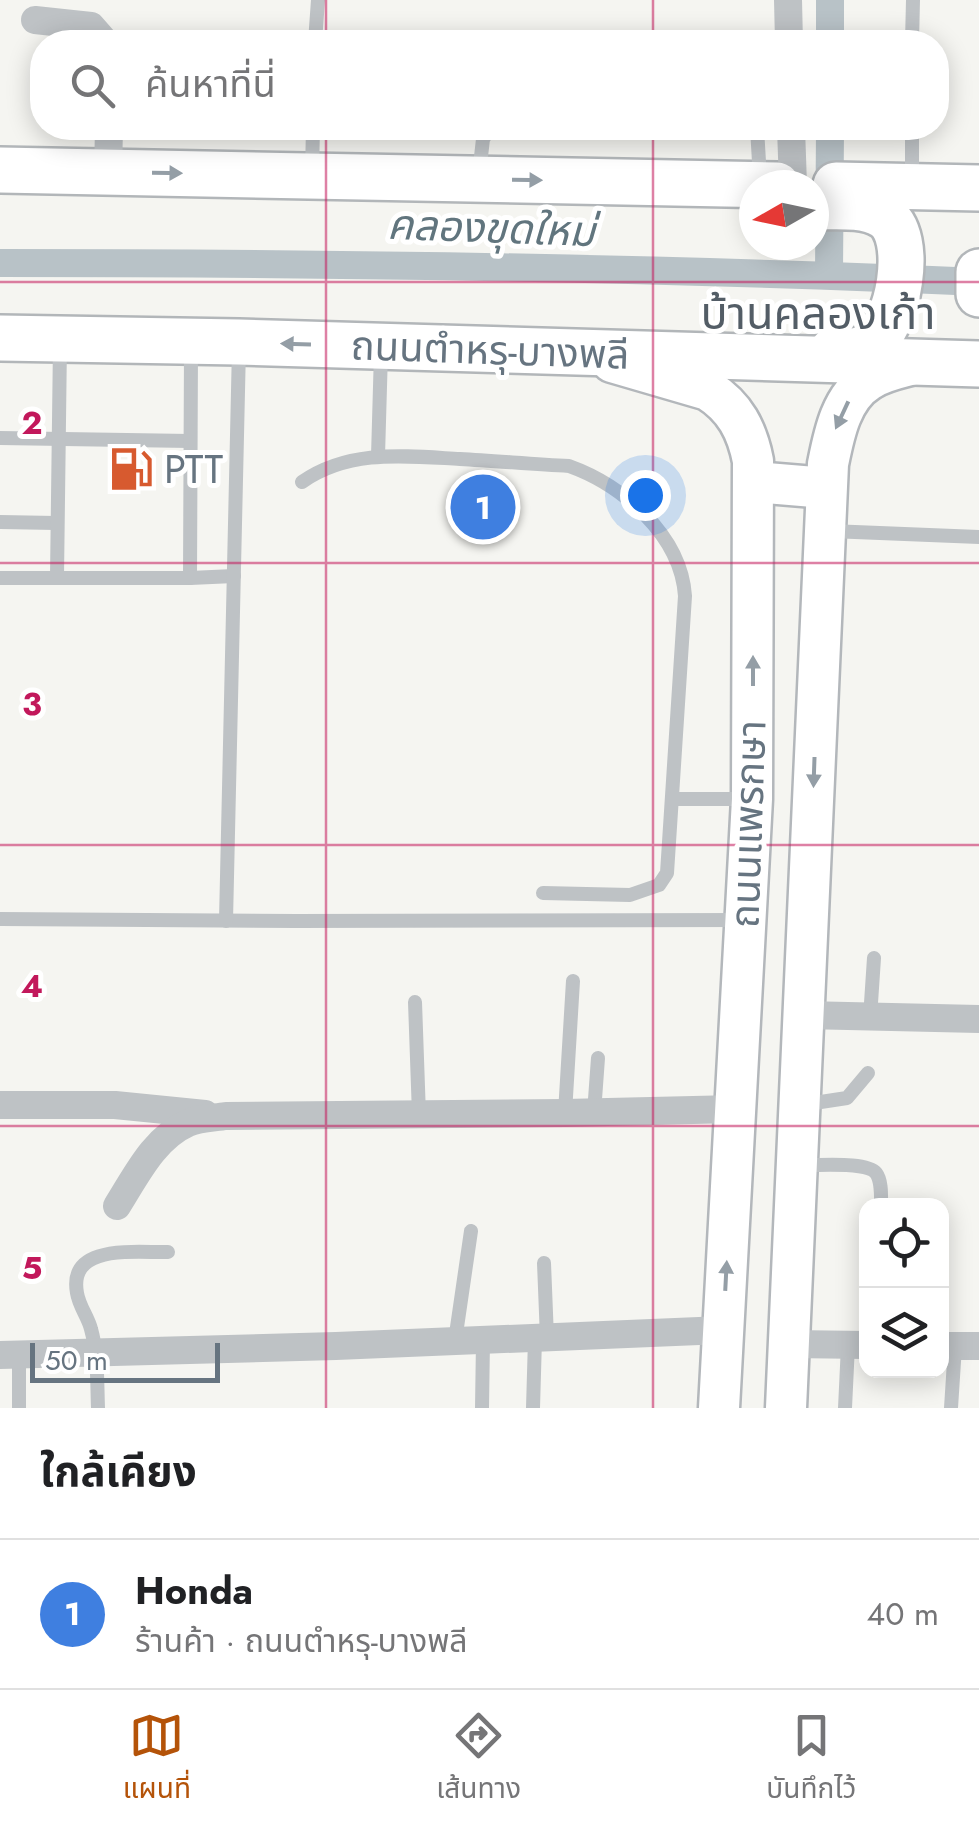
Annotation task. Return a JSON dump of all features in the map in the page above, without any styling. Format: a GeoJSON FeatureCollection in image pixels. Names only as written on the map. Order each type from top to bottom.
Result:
{"type":"FeatureCollection","features":[{"type":"Feature","properties":{"kind":"main road"},"geometry":{"type":"LineString","coordinates":[[0,170],[739,185]]}},
{"type":"Feature","properties":{"kind":"main road"},"geometry":{"type":"LineString","coordinates":[[664,183],[707,203],[739,206]]}},
{"type":"Feature","properties":{"kind":"main road"},"geometry":{"type":"LineString","coordinates":[[843,200],[912,186],[979,188]]}},
{"type":"Feature","properties":{"kind":"main road"},"geometry":{"type":"LineString","coordinates":[[515,350],[631,345],[850,352],[868,347],[884,330],[898,288],[898,236],[885,216],[843,200]]}},
{"type":"Feature","properties":{"kind":"main road"},"geometry":{"type":"LineString","coordinates":[[979,272],[979,294]]}},
{"type":"Feature","properties":{"kind":"main road","name":"ถนนตำหรุ-บางพลี"},"geometry":{"type":"LineString","coordinates":[[0,338],[979,364]]}},
{"type":"Feature","properties":{"kind":"main road","name":"ถนนแพรกษา"},"geometry":{"type":"LineString","coordinates":[[579,352],[708,390],[722,399],[741,422],[749,440],[754,482],[752,799],[719,1408]]}},
{"type":"Feature","properties":{"kind":"main road","name":"ถนนแพรกษา"},"geometry":{"type":"LineString","coordinates":[[786,1408],[828,464],[835,432],[848,402],[868,380],[918,363]]}},
{"type":"Feature","properties":{"kind":"main road"},"geometry":{"type":"LineString","coordinates":[[754,482],[826,488]]}},
{"type":"Feature","properties":{"kind":"street"},"geometry":{"type":"LineString","coordinates":[[788,0],[789,30]]}},
{"type":"Feature","properties":{"kind":"street"},"geometry":{"type":"LineString","coordinates":[[35,20],[91,26],[94,30]]}},
{"type":"Feature","properties":{"kind":"street"},"geometry":{"type":"LineString","coordinates":[[108,172],[109,140]]}},
{"type":"Feature","properties":{"kind":"street"},"geometry":{"type":"LineString","coordinates":[[791,140],[792,170]]}},
{"type":"Feature","properties":{"kind":"street"},"geometry":{"type":"LineString","coordinates":[[804,1015],[979,1019]]}},
{"type":"Feature","properties":{"kind":"street"},"geometry":{"type":"LineString","coordinates":[[0,1105],[114,1105],[226,1116],[736,1109]]}},
{"type":"Feature","properties":{"kind":"street"},"geometry":{"type":"LineString","coordinates":[[118,1206],[145,1161],[169,1133],[192,1121],[226,1116]]}},
{"type":"Feature","properties":{"kind":"street"},"geometry":{"type":"LineString","coordinates":[[10,1355],[469,1342],[724,1330]]}},
{"type":"Feature","properties":{"kind":"street"},"geometry":{"type":"LineString","coordinates":[[790,1344],[857,1345]]}},
{"type":"Feature","properties":{"kind":"lane"},"geometry":{"type":"LineString","coordinates":[[316,30],[318,0]]}},
{"type":"Feature","properties":{"kind":"lane"},"geometry":{"type":"LineString","coordinates":[[912,0],[912,30]]}},
{"type":"Feature","properties":{"kind":"lane"},"geometry":{"type":"LineString","coordinates":[[312,176],[313,140]]}},
{"type":"Feature","properties":{"kind":"lane"},"geometry":{"type":"LineString","coordinates":[[478,179],[484,140]]}},
{"type":"Feature","properties":{"kind":"lane"},"geometry":{"type":"LineString","coordinates":[[758,140],[759,170]]}},
{"type":"Feature","properties":{"kind":"lane"},"geometry":{"type":"LineString","coordinates":[[912,140],[912,186]]}},
{"type":"Feature","properties":{"kind":"lane"},"geometry":{"type":"LineString","coordinates":[[57,577],[60,339]]}},
{"type":"Feature","properties":{"kind":"lane"},"geometry":{"type":"LineString","coordinates":[[190,578],[191,342]]}},
{"type":"Feature","properties":{"kind":"lane"},"geometry":{"type":"LineString","coordinates":[[226,921],[239,342]]}},
{"type":"Feature","properties":{"kind":"lane"},"geometry":{"type":"LineString","coordinates":[[378,456],[381,347]]}},
{"type":"Feature","properties":{"kind":"lane"},"geometry":{"type":"LineString","coordinates":[[0,438],[190,442]]}},
{"type":"Feature","properties":{"kind":"lane"},"geometry":{"type":"LineString","coordinates":[[302,482],[339,464],[378,456],[569,466],[602,480],[633,503],[670,548],[684,583],[667,873],[660,886],[630,894],[543,894]]}},
{"type":"Feature","properties":{"kind":"lane"},"geometry":{"type":"LineString","coordinates":[[0,522],[56,523]]}},
{"type":"Feature","properties":{"kind":"lane"},"geometry":{"type":"LineString","coordinates":[[824,531],[979,537]]}},
{"type":"Feature","properties":{"kind":"lane"},"geometry":{"type":"LineString","coordinates":[[0,578],[234,576]]}},
{"type":"Feature","properties":{"kind":"lane"},"geometry":{"type":"LineString","coordinates":[[672,800],[752,799]]}},
{"type":"Feature","properties":{"kind":"lane"},"geometry":{"type":"LineString","coordinates":[[0,919],[746,920]]}},
{"type":"Feature","properties":{"kind":"lane"},"geometry":{"type":"LineString","coordinates":[[870,1018],[874,958]]}},
{"type":"Feature","properties":{"kind":"lane"},"geometry":{"type":"LineString","coordinates":[[564,1114],[573,982]]}},
{"type":"Feature","properties":{"kind":"lane"},"geometry":{"type":"LineString","coordinates":[[414,1002],[419,1115]]}},
{"type":"Feature","properties":{"kind":"lane"},"geometry":{"type":"LineString","coordinates":[[594,1113],[598,1058]]}},
{"type":"Feature","properties":{"kind":"lane"},"geometry":{"type":"LineString","coordinates":[[801,1105],[846,1098],[868,1073]]}},
{"type":"Feature","properties":{"kind":"lane"},"geometry":{"type":"LineString","coordinates":[[798,1166],[865,1166],[875,1171],[881,1198]]}},
{"type":"Feature","properties":{"kind":"lane"},"geometry":{"type":"LineString","coordinates":[[471,1231],[469,1342],[482,1408]]}},
{"type":"Feature","properties":{"kind":"lane"},"geometry":{"type":"LineString","coordinates":[[98,1408],[92,1330],[76,1290],[82,1264],[99,1254],[168,1252]]}},
{"type":"Feature","properties":{"kind":"lane"},"geometry":{"type":"LineString","coordinates":[[532,1408],[541,1338],[544,1263]]}},
{"type":"Feature","properties":{"kind":"lane"},"geometry":{"type":"LineString","coordinates":[[845,1408],[857,1345]]}},
{"type":"Feature","properties":{"kind":"lane"},"geometry":{"type":"LineString","coordinates":[[951,1408],[958,1346]]}},
{"type":"Feature","properties":{"kind":"lane"},"geometry":{"type":"LineString","coordinates":[[10,1355],[18,1408]]}},
{"type":"Feature","properties":{"kind":"waterway"},"geometry":{"type":"LineString","coordinates":[[830,0],[830,30]]}},
{"type":"Feature","properties":{"kind":"waterway"},"geometry":{"type":"LineString","coordinates":[[829,275],[830,140]]}},
{"type":"Feature","properties":{"kind":"waterway","name":"คลองขุดใหม่"},"geometry":{"type":"LineString","coordinates":[[0,263],[490,267],[979,282]]}},
{"type":"Feature","properties":{"kind":"place","name":"PTT"},"geometry":{"type":"Point","coordinates":[131,469]}},
{"type":"Feature","properties":{"kind":"place","name":"Honda"},"geometry":{"type":"Point","coordinates":[483,507]}},
{"type":"Feature","properties":{"kind":"district","name":"บ้านคลองเก้า"},"geometry":{"type":"Point","coordinates":[818,313]}}]}
